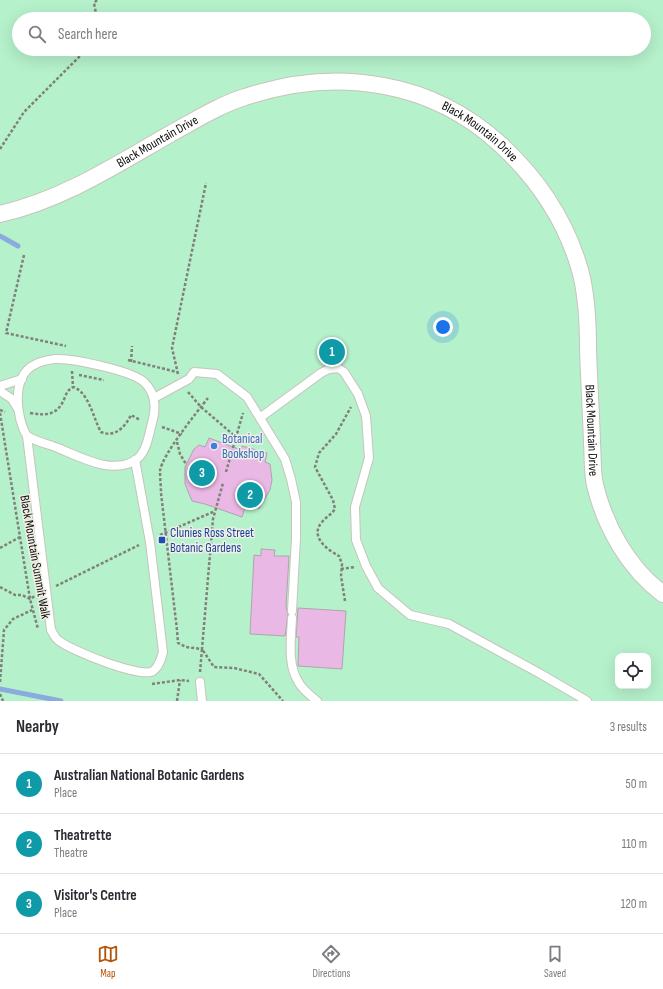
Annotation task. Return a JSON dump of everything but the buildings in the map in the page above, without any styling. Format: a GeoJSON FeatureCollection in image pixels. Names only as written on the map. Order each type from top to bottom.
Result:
{"type":"FeatureCollection","features":[{"type":"Feature","properties":{"kind":"street","name":"Black Mountain Drive"},"geometry":{"type":"LineString","coordinates":[[0,214],[37,204],[68,190],[93,178],[207,114],[245,97],[303,82],[356,81],[408,90],[450,107],[484,129],[519,161],[543,191],[563,227],[580,271],[588,321],[594,482],[602,508],[615,538],[632,564],[663,594]]}},
{"type":"Feature","properties":{"kind":"lane"},"geometry":{"type":"LineString","coordinates":[[27,436],[97,463],[121,465],[135,460],[142,453],[156,425],[154,398],[148,387],[137,377],[72,359],[55,359],[34,365],[22,379],[19,388],[19,411],[22,426],[27,436],[51,630],[57,640],[70,648],[108,663],[142,673],[154,671],[160,663],[163,652],[149,540],[135,460]]}},
{"type":"Feature","properties":{"kind":"lane"},"geometry":{"type":"LineString","coordinates":[[261,417],[321,373],[329,369],[338,368],[344,372],[358,394],[366,416],[368,458],[355,507],[356,540],[366,566],[378,588],[410,615],[449,624],[540,673],[587,701]]}},
{"type":"Feature","properties":{"kind":"lane"},"geometry":{"type":"LineString","coordinates":[[154,398],[189,379],[194,372],[216,374],[247,397],[261,417],[284,460],[291,479],[296,502],[291,657],[293,674],[300,685],[317,701]]}},
{"type":"Feature","properties":{"kind":"lane"},"geometry":{"type":"LineString","coordinates":[[0,386],[22,379]]}},
{"type":"Feature","properties":{"kind":"lane"},"geometry":{"type":"LineString","coordinates":[[0,391],[12,399],[19,411]]}},
{"type":"Feature","properties":{"kind":"lane"},"geometry":{"type":"LineString","coordinates":[[200,682],[202,701]]}},
{"type":"Feature","properties":{"kind":"path"},"geometry":{"type":"LineString","coordinates":[[96,12],[94,4],[97,0]]}},
{"type":"Feature","properties":{"kind":"path"},"geometry":{"type":"LineString","coordinates":[[0,149],[24,112],[80,56]]}},
{"type":"Feature","properties":{"kind":"path"},"geometry":{"type":"LineString","coordinates":[[206,183],[172,348],[177,372],[187,391],[201,407],[236,437]]}},
{"type":"Feature","properties":{"kind":"path"},"geometry":{"type":"LineString","coordinates":[[24,255],[6,333],[73,348]]}},
{"type":"Feature","properties":{"kind":"path"},"geometry":{"type":"LineString","coordinates":[[124,359],[177,372]]}},
{"type":"Feature","properties":{"kind":"path"},"geometry":{"type":"LineString","coordinates":[[73,387],[72,374],[109,382]]}},
{"type":"Feature","properties":{"kind":"path"},"geometry":{"type":"LineString","coordinates":[[0,410],[6,412],[19,411],[47,416],[60,408],[66,393],[73,387]]}},
{"type":"Feature","properties":{"kind":"path"},"geometry":{"type":"LineString","coordinates":[[73,387],[78,388],[85,399],[101,432],[106,434],[120,431],[127,424],[131,415],[182,434]]}},
{"type":"Feature","properties":{"kind":"path"},"geometry":{"type":"LineString","coordinates":[[182,394],[187,391]]}},
{"type":"Feature","properties":{"kind":"path"},"geometry":{"type":"LineString","coordinates":[[345,601],[341,576],[342,564],[339,556],[321,543],[318,528],[335,509],[333,500],[315,467],[319,453],[336,434],[358,394]]}},
{"type":"Feature","properties":{"kind":"path"},"geometry":{"type":"LineString","coordinates":[[226,472],[247,397]]}},
{"type":"Feature","properties":{"kind":"path"},"geometry":{"type":"LineString","coordinates":[[208,398],[186,425],[182,434],[163,463],[160,471],[165,532],[178,643],[186,647],[202,649],[214,667],[234,668],[259,674],[283,701]]}},
{"type":"Feature","properties":{"kind":"path","name":"Black Mountain Summit Walk"},"geometry":{"type":"LineString","coordinates":[[0,413],[30,599],[39,633]]}},
{"type":"Feature","properties":{"kind":"path"},"geometry":{"type":"LineString","coordinates":[[156,425],[158,433]]}},
{"type":"Feature","properties":{"kind":"path"},"geometry":{"type":"LineString","coordinates":[[177,442],[180,454],[186,464]]}},
{"type":"Feature","properties":{"kind":"path"},"geometry":{"type":"LineString","coordinates":[[146,684],[158,684],[180,680],[200,682],[213,519],[223,483]]}},
{"type":"Feature","properties":{"kind":"path"},"geometry":{"type":"LineString","coordinates":[[156,494],[161,493]]}},
{"type":"Feature","properties":{"kind":"path"},"geometry":{"type":"LineString","coordinates":[[0,587],[30,599],[165,532],[215,511]]}},
{"type":"Feature","properties":{"kind":"path"},"geometry":{"type":"LineString","coordinates":[[0,548],[20,537]]}},
{"type":"Feature","properties":{"kind":"path"},"geometry":{"type":"LineString","coordinates":[[0,682],[4,630],[13,619],[32,610]]}},
{"type":"Feature","properties":{"kind":"path"},"geometry":{"type":"LineString","coordinates":[[177,701],[180,680]]}},
{"type":"Feature","properties":{"kind":"path"},"geometry":{"type":"LineString","coordinates":[[0,694],[3,701]]}},
{"type":"Feature","properties":{"kind":"green space"},"geometry":{"type":"Polygon","coordinates":[[[0,0],[663,0],[663,701],[0,701],[0,0]]]}},
{"type":"Feature","properties":{"kind":"waterway"},"geometry":{"type":"LineString","coordinates":[[0,236],[18,246]]}},
{"type":"Feature","properties":{"kind":"waterway"},"geometry":{"type":"LineString","coordinates":[[0,689],[61,701]]}},
{"type":"Feature","properties":{"kind":"place","name":"Australian National Botanic Gardens"},"geometry":{"type":"Point","coordinates":[332,352]}},
{"type":"Feature","properties":{"kind":"place","name":"Botanical Bookshop"},"geometry":{"type":"Point","coordinates":[214,446]}},
{"type":"Feature","properties":{"kind":"place","name":"Visitor's Centre"},"geometry":{"type":"Point","coordinates":[202,473]}},
{"type":"Feature","properties":{"kind":"place","name":"Theatrette"},"geometry":{"type":"Point","coordinates":[250,495]}},
{"type":"Feature","properties":{"kind":"place","name":"Clunies Ross Street Botanic Gardens"},"geometry":{"type":"Point","coordinates":[162,540]}}]}
